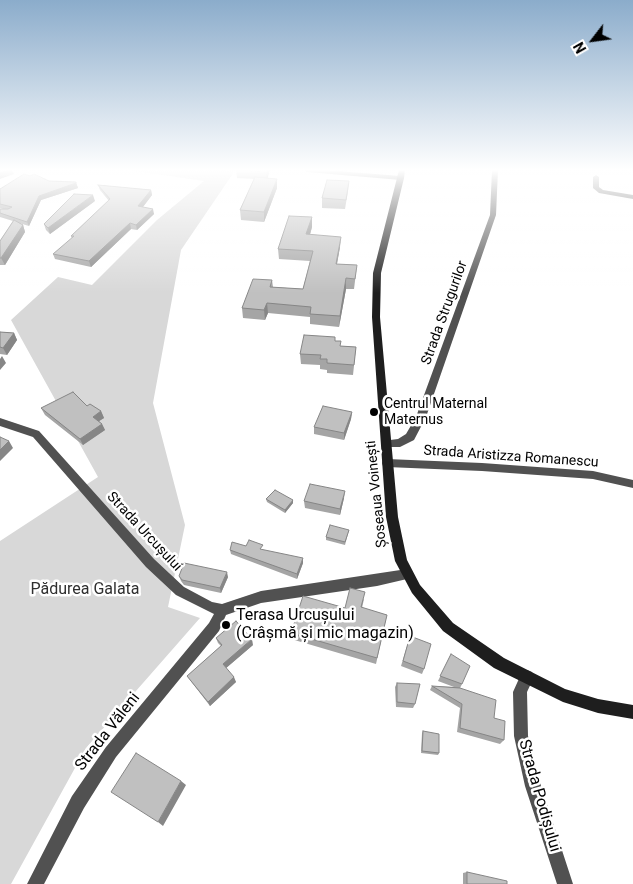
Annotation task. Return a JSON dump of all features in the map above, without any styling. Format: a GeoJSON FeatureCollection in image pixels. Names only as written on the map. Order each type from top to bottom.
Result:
{"type":"FeatureCollection","features":[{"type":"Feature","properties":{"kind":"main road","name":"Șoseaua Voinești"},"geometry":{"type":"LineString","coordinates":[[392,211],[377,273],[377,343],[392,517],[396,547],[407,574],[428,605],[448,627],[499,662],[572,698],[598,706],[633,712]]}},
{"type":"Feature","properties":{"kind":"street","name":"Strada Strugurilor"},"geometry":{"type":"LineString","coordinates":[[386,444],[400,443],[410,437],[421,417],[493,211]]}},
{"type":"Feature","properties":{"kind":"street","name":"Strada Urcușului"},"geometry":{"type":"LineString","coordinates":[[0,422],[36,434],[150,563],[180,591],[210,607],[222,610]]}},
{"type":"Feature","properties":{"kind":"street","name":"Strada Aristizza Romanescu"},"geometry":{"type":"LineString","coordinates":[[387,463],[593,475],[633,484]]}},
{"type":"Feature","properties":{"kind":"street"},"geometry":{"type":"LineString","coordinates":[[222,610],[260,597],[407,574]]}},
{"type":"Feature","properties":{"kind":"street","name":"Strada Văleni"},"geometry":{"type":"LineString","coordinates":[[35,884],[78,802],[112,752],[214,627],[222,610]]}},
{"type":"Feature","properties":{"kind":"street","name":"Strada Podișului"},"geometry":{"type":"LineString","coordinates":[[527,677],[520,692],[521,736],[533,786],[565,884]]}},
{"type":"Feature","properties":{"kind":"green space","name":"Pădurea Galata"},"geometry":{"type":"Polygon","coordinates":[[[168,211],[207,211],[181,250],[153,403],[185,525],[168,607],[200,618],[86,748],[11,884],[0,884],[0,541],[98,477],[11,320],[58,277],[92,285],[168,211]]]}},
{"type":"Feature","properties":{"kind":"building"},"geometry":{"type":"Polygon","coordinates":[[[0,211],[32,211],[27,222],[0,213],[0,211]]]}},
{"type":"Feature","properties":{"kind":"building"},"geometry":{"type":"Polygon","coordinates":[[[57,211],[71,211],[48,228],[44,224],[57,211]]]}},
{"type":"Feature","properties":{"kind":"building"},"geometry":{"type":"Polygon","coordinates":[[[97,211],[151,211],[136,225],[130,223],[89,261],[53,254],[74,236],[71,236],[97,211]]]}},
{"type":"Feature","properties":{"kind":"building"},"geometry":{"type":"Polygon","coordinates":[[[289,216],[312,217],[306,234],[341,237],[336,264],[357,265],[355,279],[346,278],[340,316],[310,314],[311,307],[267,303],[264,310],[242,308],[253,279],[272,280],[270,287],[303,289],[313,251],[278,249],[289,216]]]}},
{"type":"Feature","properties":{"kind":"building"},"geometry":{"type":"Polygon","coordinates":[[[14,220],[23,225],[0,258],[0,241],[14,220]]]}},
{"type":"Feature","properties":{"kind":"building"},"geometry":{"type":"Polygon","coordinates":[[[0,332],[14,333],[3,348],[0,347],[0,332]]]}},
{"type":"Feature","properties":{"kind":"building"},"geometry":{"type":"Polygon","coordinates":[[[304,335],[335,337],[335,341],[341,341],[340,346],[356,347],[354,365],[327,363],[327,359],[320,359],[321,355],[300,354],[304,335]]]}},
{"type":"Feature","properties":{"kind":"building"},"geometry":{"type":"Polygon","coordinates":[[[73,392],[87,406],[90,404],[101,411],[93,417],[102,424],[80,439],[41,408],[73,392]]]}},
{"type":"Feature","properties":{"kind":"building"},"geometry":{"type":"Polygon","coordinates":[[[323,406],[352,412],[344,433],[314,427],[323,406]]]}},
{"type":"Feature","properties":{"kind":"building"},"geometry":{"type":"Polygon","coordinates":[[[0,437],[9,441],[0,450],[0,437]]]}},
{"type":"Feature","properties":{"kind":"building"},"geometry":{"type":"Polygon","coordinates":[[[310,484],[345,491],[340,509],[304,501],[310,484]]]}},
{"type":"Feature","properties":{"kind":"building"},"geometry":{"type":"Polygon","coordinates":[[[275,490],[293,500],[285,510],[266,499],[275,490]]]}},
{"type":"Feature","properties":{"kind":"building"},"geometry":{"type":"Polygon","coordinates":[[[330,525],[349,530],[345,542],[326,537],[330,525]]]}},
{"type":"Feature","properties":{"kind":"building"},"geometry":{"type":"Polygon","coordinates":[[[249,540],[263,545],[260,549],[303,558],[297,574],[230,550],[232,542],[246,546],[249,540]]]}},
{"type":"Feature","properties":{"kind":"building"},"geometry":{"type":"Polygon","coordinates":[[[184,563],[227,572],[220,588],[182,580],[179,576],[184,563]]]}},
{"type":"Feature","properties":{"kind":"building"},"geometry":{"type":"Polygon","coordinates":[[[350,588],[365,592],[361,607],[387,615],[377,658],[291,633],[303,596],[345,608],[350,588]]]}},
{"type":"Feature","properties":{"kind":"building"},"geometry":{"type":"Polygon","coordinates":[[[236,621],[252,639],[223,664],[234,677],[208,702],[187,676],[222,645],[216,638],[236,621]]]}},
{"type":"Feature","properties":{"kind":"building"},"geometry":{"type":"Polygon","coordinates":[[[410,636],[431,644],[424,669],[403,661],[410,636]]]}},
{"type":"Feature","properties":{"kind":"building"},"geometry":{"type":"Polygon","coordinates":[[[451,654],[470,666],[462,684],[440,676],[451,654]]]}},
{"type":"Feature","properties":{"kind":"building"},"geometry":{"type":"Polygon","coordinates":[[[397,683],[420,684],[415,704],[397,702],[397,683]]]}},
{"type":"Feature","properties":{"kind":"building"},"geometry":{"type":"Polygon","coordinates":[[[432,686],[460,688],[496,700],[494,718],[505,721],[504,740],[460,728],[462,704],[432,686]]]}},
{"type":"Feature","properties":{"kind":"building"},"geometry":{"type":"Polygon","coordinates":[[[423,731],[439,734],[439,753],[422,751],[423,731]]]}},
{"type":"Feature","properties":{"kind":"building"},"geometry":{"type":"Polygon","coordinates":[[[136,753],[181,781],[158,822],[111,792],[136,753]]]}},
{"type":"Feature","properties":{"kind":"building"},"geometry":{"type":"Polygon","coordinates":[[[467,872],[507,881],[507,884],[467,884],[467,872]]]}},
{"type":"Feature","properties":{"kind":"place","name":"Centrul Maternal Maternus"},"geometry":{"type":"Point","coordinates":[374,412]}},
{"type":"Feature","properties":{"kind":"place","name":"Terasa Urcușului (Crâșmă și mic magazin)"},"geometry":{"type":"Point","coordinates":[226,625]}}]}
